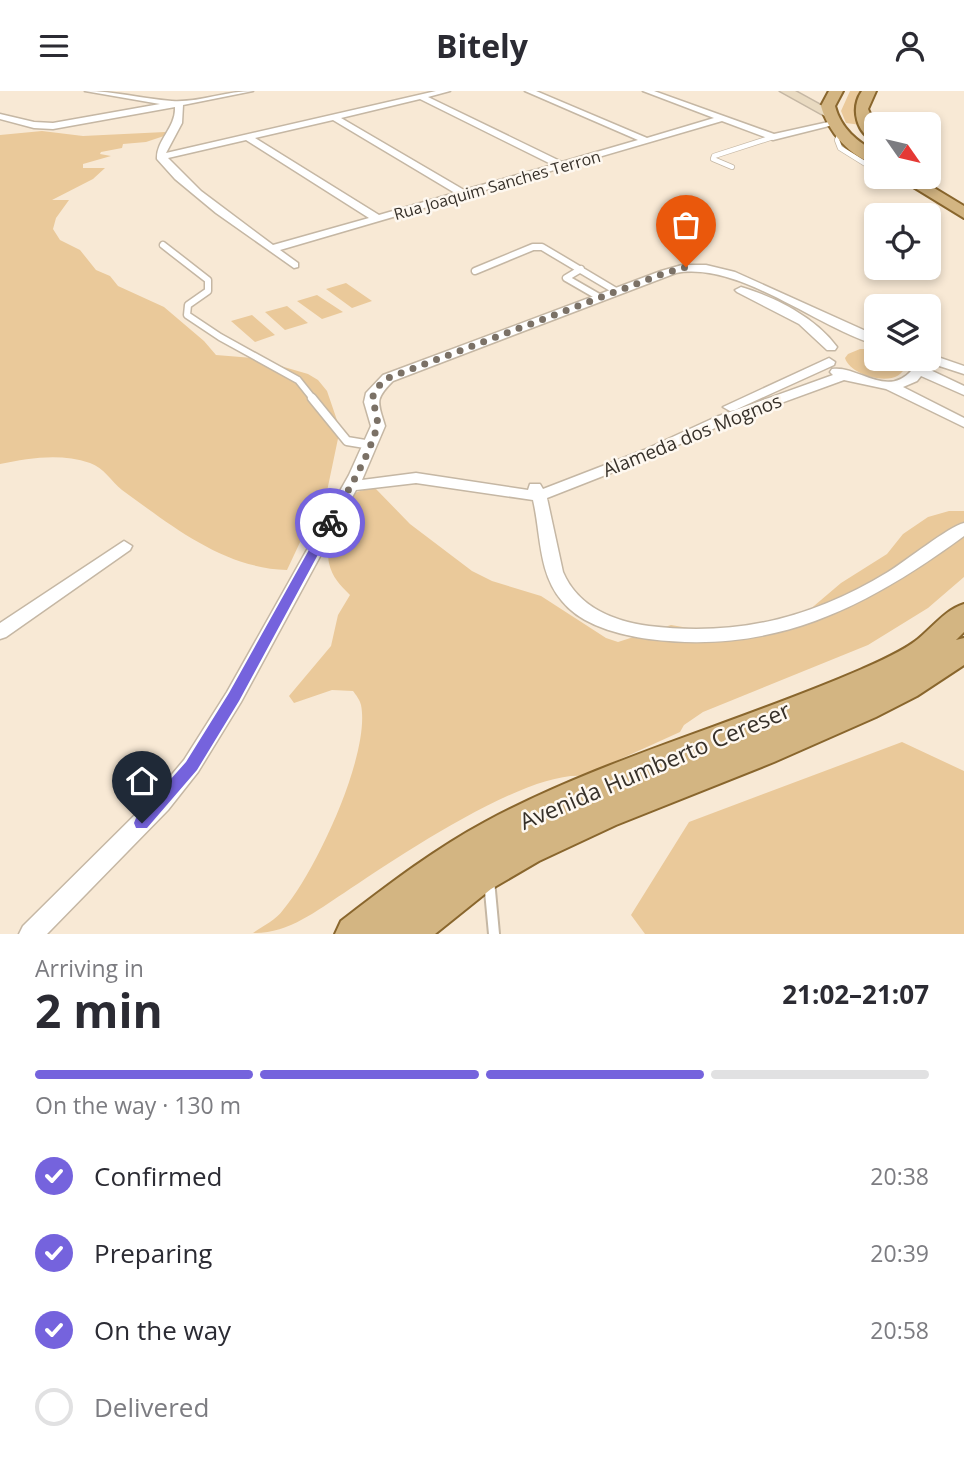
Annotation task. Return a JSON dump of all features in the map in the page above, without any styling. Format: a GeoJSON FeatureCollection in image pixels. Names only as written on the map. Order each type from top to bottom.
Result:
{"type":"FeatureCollection","features":[{"type":"Feature","properties":{"kind":"main road"},"geometry":{"type":"LineString","coordinates":[[786,91],[864,149]]}},
{"type":"Feature","properties":{"kind":"main road"},"geometry":{"type":"LineString","coordinates":[[836,91],[828,106],[836,126]]}},
{"type":"Feature","properties":{"kind":"main road"},"geometry":{"type":"LineString","coordinates":[[864,116],[860,108],[869,91]]}},
{"type":"Feature","properties":{"kind":"main road"},"geometry":{"type":"LineString","coordinates":[[836,126],[864,133]]}},
{"type":"Feature","properties":{"kind":"main road"},"geometry":{"type":"LineString","coordinates":[[925,189],[964,213]]}},
{"type":"Feature","properties":{"kind":"main road","name":"Avenida Humberto Cereser"},"geometry":{"type":"LineString","coordinates":[[355,934],[448,862],[498,833],[609,782],[875,677],[927,649],[964,615]]}},
{"type":"Feature","properties":{"kind":"main road","name":"Avenida Humberto Cereser"},"geometry":{"type":"LineString","coordinates":[[405,934],[489,870],[600,817],[768,750],[901,692],[938,671],[964,649]]}},
{"type":"Feature","properties":{"kind":"street"},"geometry":{"type":"LineString","coordinates":[[89,91],[179,105]]}},
{"type":"Feature","properties":{"kind":"street"},"geometry":{"type":"LineString","coordinates":[[0,116],[53,127],[249,91]]}},
{"type":"Feature","properties":{"kind":"street"},"geometry":{"type":"LineString","coordinates":[[408,91],[562,166]]}},
{"type":"Feature","properties":{"kind":"street"},"geometry":{"type":"LineString","coordinates":[[160,157],[446,91]]}},
{"type":"Feature","properties":{"kind":"street"},"geometry":{"type":"LineString","coordinates":[[529,91],[647,141]]}},
{"type":"Feature","properties":{"kind":"street"},"geometry":{"type":"LineString","coordinates":[[647,91],[773,137],[836,126]]}},
{"type":"Feature","properties":{"kind":"street"},"geometry":{"type":"LineString","coordinates":[[160,157],[164,145],[176,131],[180,117],[179,105]]}},
{"type":"Feature","properties":{"kind":"street"},"geometry":{"type":"LineString","coordinates":[[334,117],[463,194]]}},
{"type":"Feature","properties":{"kind":"street","name":"Rua Joaquim Sanches Terron"},"geometry":{"type":"LineString","coordinates":[[273,249],[721,119]]}},
{"type":"Feature","properties":{"kind":"street"},"geometry":{"type":"LineString","coordinates":[[248,137],[378,219]]}},
{"type":"Feature","properties":{"kind":"street"},"geometry":{"type":"LineString","coordinates":[[164,145],[212,145]]}},
{"type":"Feature","properties":{"kind":"street"},"geometry":{"type":"LineString","coordinates":[[160,157],[190,188],[294,265]]}},
{"type":"Feature","properties":{"kind":"street"},"geometry":{"type":"LineString","coordinates":[[31,934],[160,804],[191,766],[241,685],[371,445],[378,426],[371,402],[373,393],[388,378],[665,273],[697,267],[732,274],[864,336]]}},
{"type":"Feature","properties":{"kind":"street"},"geometry":{"type":"LineString","coordinates":[[665,273],[693,273],[721,280],[808,325],[826,338],[831,347]]}},
{"type":"Feature","properties":{"kind":"street"},"geometry":{"type":"LineString","coordinates":[[864,341],[851,340],[831,347],[827,354],[836,371],[864,382],[886,384],[907,381],[915,376],[915,371]]}},
{"type":"Feature","properties":{"kind":"street","name":"Alameda dos Mognos"},"geometry":{"type":"LineString","coordinates":[[537,491],[829,362]]}},
{"type":"Feature","properties":{"kind":"street"},"geometry":{"type":"LineString","coordinates":[[941,362],[964,370]]}},
{"type":"Feature","properties":{"kind":"street"},"geometry":{"type":"LineString","coordinates":[[928,371],[964,391]]}},
{"type":"Feature","properties":{"kind":"street","name":"Alameda dos Mognos"},"geometry":{"type":"LineString","coordinates":[[537,491],[649,453],[721,420],[845,375]]}},
{"type":"Feature","properties":{"kind":"street"},"geometry":{"type":"LineString","coordinates":[[886,384],[964,423]]}},
{"type":"Feature","properties":{"kind":"street"},"geometry":{"type":"LineString","coordinates":[[349,487],[416,478],[517,493],[537,491],[553,570],[558,584],[570,600],[585,611],[632,630],[682,638],[728,637],[764,632],[797,623],[856,598],[930,554],[964,528]]}},
{"type":"Feature","properties":{"kind":"street"},"geometry":{"type":"LineString","coordinates":[[0,632],[124,546]]}},
{"type":"Feature","properties":{"kind":"lane"},"geometry":{"type":"LineString","coordinates":[[836,126],[837,140],[841,148],[864,163]]}},
{"type":"Feature","properties":{"kind":"lane"},"geometry":{"type":"LineString","coordinates":[[732,167],[713,159],[714,156],[773,137]]}},
{"type":"Feature","properties":{"kind":"lane"},"geometry":{"type":"LineString","coordinates":[[163,246],[208,280],[210,285],[208,291],[188,305],[187,315],[220,337],[298,380],[347,441],[371,445]]}},
{"type":"Feature","properties":{"kind":"lane"},"geometry":{"type":"LineString","coordinates":[[475,271],[533,247],[551,250],[616,291]]}},
{"type":"Feature","properties":{"kind":"lane"},"geometry":{"type":"LineString","coordinates":[[581,269],[566,278],[600,297]]}},
{"type":"Feature","properties":{"kind":"lane"},"geometry":{"type":"LineString","coordinates":[[489,870],[494,934]]}},
{"type":"Feature","properties":{"kind":"shaded area"},"geometry":{"type":"Polygon","coordinates":[[[850,91],[863,91],[857,108],[861,125],[846,123],[841,111],[850,91]]]}},
{"type":"Feature","properties":{"kind":"shaded area"},"geometry":{"type":"Polygon","coordinates":[[[42,131],[83,136],[165,132],[167,135],[146,142],[123,144],[122,148],[101,152],[100,154],[111,156],[83,164],[83,168],[105,168],[93,179],[52,200],[69,200],[56,218],[53,229],[60,240],[80,250],[96,270],[110,276],[118,286],[164,307],[204,341],[216,355],[253,358],[308,374],[318,380],[327,391],[340,429],[326,496],[311,510],[287,570],[241,562],[199,543],[122,490],[103,471],[90,463],[56,457],[0,464],[0,135],[42,131]]]}},
{"type":"Feature","properties":{"kind":"shaded area"},"geometry":{"type":"Polygon","coordinates":[[[346,283],[372,301],[352,308],[326,289],[346,283]]]}},
{"type":"Feature","properties":{"kind":"shaded area"},"geometry":{"type":"Polygon","coordinates":[[[317,295],[343,312],[322,319],[297,301],[317,295]]]}},
{"type":"Feature","properties":{"kind":"shaded area"},"geometry":{"type":"Polygon","coordinates":[[[287,306],[308,323],[285,330],[265,312],[287,306]]]}},
{"type":"Feature","properties":{"kind":"shaded area"},"geometry":{"type":"Polygon","coordinates":[[[252,315],[275,335],[255,342],[231,321],[252,315]]]}},
{"type":"Feature","properties":{"kind":"shaded area"},"geometry":{"type":"Polygon","coordinates":[[[864,349],[864,371],[902,371],[895,377],[886,379],[866,375],[849,365],[845,358],[848,354],[864,349]]]}},
{"type":"Feature","properties":{"kind":"shaded area"},"geometry":{"type":"Polygon","coordinates":[[[375,488],[410,524],[472,571],[492,581],[541,596],[606,638],[618,642],[671,625],[741,637],[801,617],[841,583],[887,554],[903,534],[928,517],[949,511],[964,511],[964,577],[928,608],[868,645],[703,712],[684,725],[680,732],[583,776],[558,778],[528,787],[495,802],[426,840],[290,926],[253,933],[280,914],[310,869],[338,812],[358,753],[362,726],[361,705],[353,691],[332,690],[294,703],[289,696],[331,646],[338,615],[350,595],[334,577],[328,560],[338,512],[347,498],[354,493],[375,488]]]}},
{"type":"Feature","properties":{"kind":"shaded area"},"geometry":{"type":"Polygon","coordinates":[[[902,742],[964,771],[964,934],[645,934],[631,915],[689,822],[902,742]]]}},
{"type":"Feature","properties":{"kind":"way so far"},"geometry":{"type":"LineString","coordinates":[[330,523],[371,445],[378,426],[371,402],[373,393],[376,387],[388,378],[686,267]]}},
{"type":"Feature","properties":{"kind":"route"},"geometry":{"type":"LineString","coordinates":[[142,823],[191,766],[234,697],[330,523]]}}]}
